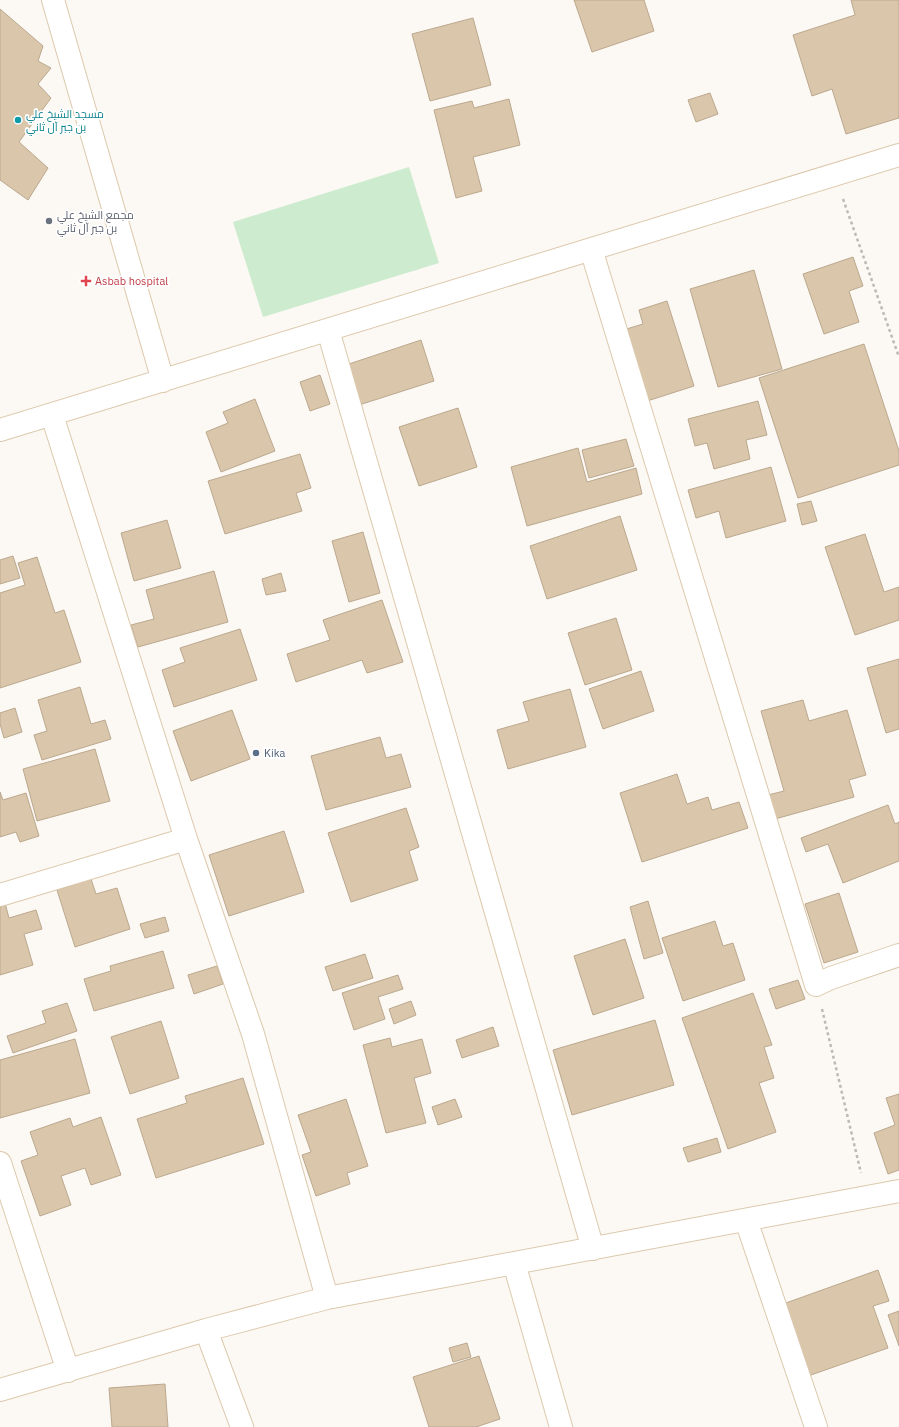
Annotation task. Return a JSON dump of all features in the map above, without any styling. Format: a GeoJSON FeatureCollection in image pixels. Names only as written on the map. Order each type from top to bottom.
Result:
{"type":"FeatureCollection","features":[{"type":"Feature","properties":{"kind":"street"},"geometry":{"type":"LineString","coordinates":[[53,0],[163,380]]}},
{"type":"Feature","properties":{"kind":"street"},"geometry":{"type":"LineString","coordinates":[[0,430],[899,155]]}},
{"type":"Feature","properties":{"kind":"street"},"geometry":{"type":"LineString","coordinates":[[591,249],[816,985],[830,978],[899,955]]}},
{"type":"Feature","properties":{"kind":"street"},"geometry":{"type":"LineString","coordinates":[[328,330],[593,1248]]}},
{"type":"Feature","properties":{"kind":"street"},"geometry":{"type":"LineString","coordinates":[[52,415],[186,839],[253,1034],[327,1298]]}},
{"type":"Feature","properties":{"kind":"street"},"geometry":{"type":"LineString","coordinates":[[0,895],[186,839]]}},
{"type":"Feature","properties":{"kind":"street"},"geometry":{"type":"LineString","coordinates":[[0,1163],[68,1371]]}},
{"type":"Feature","properties":{"kind":"street"},"geometry":{"type":"LineString","coordinates":[[0,1390],[206,1330],[327,1298],[899,1192]]}},
{"type":"Feature","properties":{"kind":"street"},"geometry":{"type":"LineString","coordinates":[[746,1220],[816,1427]]}},
{"type":"Feature","properties":{"kind":"street"},"geometry":{"type":"LineString","coordinates":[[514,1263],[561,1427]]}},
{"type":"Feature","properties":{"kind":"street"},"geometry":{"type":"LineString","coordinates":[[206,1330],[242,1427]]}},
{"type":"Feature","properties":{"kind":"path"},"geometry":{"type":"LineString","coordinates":[[835,175],[899,356]]}},
{"type":"Feature","properties":{"kind":"path"},"geometry":{"type":"LineString","coordinates":[[816,985],[867,1198]]}},
{"type":"Feature","properties":{"kind":"green space"},"geometry":{"type":"Polygon","coordinates":[[[409,167],[439,263],[263,317],[233,222],[409,167]]]}},
{"type":"Feature","properties":{"kind":"building"},"geometry":{"type":"Polygon","coordinates":[[[574,0],[644,0],[654,31],[592,52],[574,0]]]}},
{"type":"Feature","properties":{"kind":"building"},"geometry":{"type":"Polygon","coordinates":[[[851,0],[899,0],[899,118],[846,134],[832,89],[812,96],[793,35],[855,15],[851,0]]]}},
{"type":"Feature","properties":{"kind":"building","name":"مسجد الشيخ علي بن جبر آل ثاني"},"geometry":{"type":"Polygon","coordinates":[[[0,9],[43,46],[38,61],[51,68],[38,84],[51,98],[19,142],[48,168],[28,200],[0,180],[0,9]]]}},
{"type":"Feature","properties":{"kind":"building"},"geometry":{"type":"Polygon","coordinates":[[[473,18],[491,85],[430,101],[412,34],[473,18]]]}},
{"type":"Feature","properties":{"kind":"building"},"geometry":{"type":"Polygon","coordinates":[[[710,93],[718,114],[696,122],[688,100],[710,93]]]}},
{"type":"Feature","properties":{"kind":"building"},"geometry":{"type":"Polygon","coordinates":[[[509,99],[520,145],[473,157],[482,191],[456,198],[434,110],[472,101],[474,108],[509,99]]]}},
{"type":"Feature","properties":{"kind":"building"},"geometry":{"type":"Polygon","coordinates":[[[853,257],[863,286],[849,291],[859,322],[824,334],[803,274],[853,257]]]}},
{"type":"Feature","properties":{"kind":"building"},"geometry":{"type":"Polygon","coordinates":[[[754,270],[782,369],[718,387],[690,289],[754,270]]]}},
{"type":"Feature","properties":{"kind":"building"},"geometry":{"type":"Polygon","coordinates":[[[667,301],[694,386],[644,402],[620,331],[643,324],[639,310],[667,301]]]}},
{"type":"Feature","properties":{"kind":"building"},"geometry":{"type":"Polygon","coordinates":[[[421,340],[434,381],[359,405],[346,365],[421,340]]]}},
{"type":"Feature","properties":{"kind":"building"},"geometry":{"type":"Polygon","coordinates":[[[864,344],[899,451],[899,465],[798,498],[759,378],[864,344]]]}},
{"type":"Feature","properties":{"kind":"building"},"geometry":{"type":"Polygon","coordinates":[[[320,375],[330,404],[310,411],[300,382],[320,375]]]}},
{"type":"Feature","properties":{"kind":"building"},"geometry":{"type":"Polygon","coordinates":[[[255,399],[275,451],[221,472],[206,432],[228,423],[223,412],[255,399]]]}},
{"type":"Feature","properties":{"kind":"building"},"geometry":{"type":"Polygon","coordinates":[[[758,401],[767,435],[746,440],[750,459],[714,469],[707,443],[695,446],[688,419],[758,401]]]}},
{"type":"Feature","properties":{"kind":"building"},"geometry":{"type":"Polygon","coordinates":[[[458,408],[477,467],[419,486],[399,427],[458,408]]]}},
{"type":"Feature","properties":{"kind":"building"},"geometry":{"type":"Polygon","coordinates":[[[626,439],[634,466],[589,478],[582,450],[626,439]]]}},
{"type":"Feature","properties":{"kind":"building"},"geometry":{"type":"Polygon","coordinates":[[[578,448],[587,482],[636,468],[642,494],[527,526],[511,467],[578,448]]]}},
{"type":"Feature","properties":{"kind":"building"},"geometry":{"type":"Polygon","coordinates":[[[300,454],[311,488],[296,493],[302,511],[225,534],[208,481],[300,454]]]}},
{"type":"Feature","properties":{"kind":"building"},"geometry":{"type":"Polygon","coordinates":[[[771,467],[786,521],[726,538],[719,511],[696,518],[688,490],[771,467]]]}},
{"type":"Feature","properties":{"kind":"building"},"geometry":{"type":"Polygon","coordinates":[[[811,501],[817,521],[802,525],[797,504],[811,501]]]}},
{"type":"Feature","properties":{"kind":"building"},"geometry":{"type":"Polygon","coordinates":[[[620,516],[637,570],[547,599],[530,546],[620,516]]]}},
{"type":"Feature","properties":{"kind":"building"},"geometry":{"type":"Polygon","coordinates":[[[167,520],[181,568],[134,581],[121,533],[167,520]]]}},
{"type":"Feature","properties":{"kind":"building"},"geometry":{"type":"Polygon","coordinates":[[[363,532],[380,593],[349,602],[332,541],[363,532]]]}},
{"type":"Feature","properties":{"kind":"building"},"geometry":{"type":"Polygon","coordinates":[[[865,534],[884,592],[899,587],[899,620],[855,635],[825,547],[865,534]]]}},
{"type":"Feature","properties":{"kind":"building"},"geometry":{"type":"Polygon","coordinates":[[[13,556],[20,578],[0,584],[0,560],[13,556]]]}},
{"type":"Feature","properties":{"kind":"building"},"geometry":{"type":"Polygon","coordinates":[[[37,557],[55,613],[64,610],[81,662],[0,688],[0,593],[25,585],[18,563],[37,557]]]}},
{"type":"Feature","properties":{"kind":"building"},"geometry":{"type":"Polygon","coordinates":[[[214,571],[228,622],[138,647],[131,625],[154,619],[146,590],[214,571]]]}},
{"type":"Feature","properties":{"kind":"building"},"geometry":{"type":"Polygon","coordinates":[[[281,573],[286,591],[266,595],[262,579],[281,573]]]}},
{"type":"Feature","properties":{"kind":"building"},"geometry":{"type":"Polygon","coordinates":[[[382,600],[403,662],[367,673],[362,660],[296,682],[287,654],[330,640],[323,620],[382,600]]]}},
{"type":"Feature","properties":{"kind":"building"},"geometry":{"type":"Polygon","coordinates":[[[616,618],[632,670],[585,685],[568,633],[616,618]]]}},
{"type":"Feature","properties":{"kind":"building"},"geometry":{"type":"Polygon","coordinates":[[[240,629],[257,680],[174,707],[162,670],[185,662],[180,648],[240,629]]]}},
{"type":"Feature","properties":{"kind":"building"},"geometry":{"type":"Polygon","coordinates":[[[899,659],[899,729],[886,733],[867,668],[899,659]]]}},
{"type":"Feature","properties":{"kind":"building"},"geometry":{"type":"Polygon","coordinates":[[[641,671],[654,711],[603,729],[589,689],[641,671]]]}},
{"type":"Feature","properties":{"kind":"building"},"geometry":{"type":"Polygon","coordinates":[[[80,687],[91,724],[105,720],[111,739],[42,760],[34,735],[47,731],[38,700],[80,687]]]}},
{"type":"Feature","properties":{"kind":"building"},"geometry":{"type":"Polygon","coordinates":[[[570,689],[586,747],[508,769],[497,730],[529,721],[523,702],[570,689]]]}},
{"type":"Feature","properties":{"kind":"building"},"geometry":{"type":"Polygon","coordinates":[[[803,700],[809,721],[847,710],[866,775],[849,780],[854,797],[775,819],[768,795],[784,791],[761,711],[803,700]]]}},
{"type":"Feature","properties":{"kind":"building"},"geometry":{"type":"Polygon","coordinates":[[[15,708],[22,732],[4,738],[0,724],[0,713],[15,708]]]}},
{"type":"Feature","properties":{"kind":"building"},"geometry":{"type":"Polygon","coordinates":[[[232,710],[250,759],[191,781],[173,731],[232,710]]]}},
{"type":"Feature","properties":{"kind":"building"},"geometry":{"type":"Polygon","coordinates":[[[380,737],[386,758],[401,754],[411,787],[326,810],[311,756],[380,737]]]}},
{"type":"Feature","properties":{"kind":"building"},"geometry":{"type":"Polygon","coordinates":[[[95,749],[110,801],[37,821],[23,769],[95,749]]]}},
{"type":"Feature","properties":{"kind":"building"},"geometry":{"type":"Polygon","coordinates":[[[677,774],[687,804],[708,797],[712,810],[739,802],[748,828],[642,862],[620,793],[677,774]]]}},
{"type":"Feature","properties":{"kind":"building"},"geometry":{"type":"Polygon","coordinates":[[[0,792],[3,800],[26,793],[39,836],[20,842],[16,832],[0,837],[0,792]]]}},
{"type":"Feature","properties":{"kind":"building"},"geometry":{"type":"Polygon","coordinates":[[[888,805],[895,824],[899,822],[899,861],[843,883],[828,844],[806,852],[801,838],[888,805]]]}},
{"type":"Feature","properties":{"kind":"building"},"geometry":{"type":"Polygon","coordinates":[[[406,808],[419,847],[409,851],[418,880],[351,902],[328,833],[406,808]]]}},
{"type":"Feature","properties":{"kind":"building"},"geometry":{"type":"Polygon","coordinates":[[[284,831],[304,892],[229,916],[209,855],[284,831]]]}},
{"type":"Feature","properties":{"kind":"building"},"geometry":{"type":"Polygon","coordinates":[[[91,879],[96,894],[117,888],[130,929],[75,947],[57,890],[91,879]]]}},
{"type":"Feature","properties":{"kind":"building"},"geometry":{"type":"Polygon","coordinates":[[[839,893],[858,952],[824,963],[805,904],[839,893]]]}},
{"type":"Feature","properties":{"kind":"building"},"geometry":{"type":"Polygon","coordinates":[[[648,901],[663,953],[644,959],[630,907],[648,901]]]}},
{"type":"Feature","properties":{"kind":"building"},"geometry":{"type":"Polygon","coordinates":[[[5,903],[9,918],[36,910],[42,929],[24,934],[33,965],[0,975],[0,904],[5,903]]]}},
{"type":"Feature","properties":{"kind":"building"},"geometry":{"type":"Polygon","coordinates":[[[165,917],[169,931],[145,938],[140,924],[165,917]]]}},
{"type":"Feature","properties":{"kind":"building"},"geometry":{"type":"Polygon","coordinates":[[[715,921],[723,946],[733,943],[745,980],[683,1001],[662,938],[715,921]]]}},
{"type":"Feature","properties":{"kind":"building"},"geometry":{"type":"Polygon","coordinates":[[[625,939],[644,998],[593,1015],[574,956],[625,939]]]}},
{"type":"Feature","properties":{"kind":"building"},"geometry":{"type":"Polygon","coordinates":[[[163,951],[174,988],[94,1011],[84,979],[111,971],[110,966],[163,951]]]}},
{"type":"Feature","properties":{"kind":"building"},"geometry":{"type":"Polygon","coordinates":[[[365,954],[373,978],[333,991],[325,967],[365,954]]]}},
{"type":"Feature","properties":{"kind":"building"},"geometry":{"type":"Polygon","coordinates":[[[217,966],[223,984],[194,994],[188,975],[217,966]]]}},
{"type":"Feature","properties":{"kind":"building"},"geometry":{"type":"Polygon","coordinates":[[[398,975],[403,989],[378,997],[385,1019],[354,1030],[342,993],[398,975]]]}},
{"type":"Feature","properties":{"kind":"building"},"geometry":{"type":"Polygon","coordinates":[[[798,980],[805,999],[776,1009],[769,989],[798,980]]]}},
{"type":"Feature","properties":{"kind":"building"},"geometry":{"type":"Polygon","coordinates":[[[753,993],[772,1045],[764,1047],[774,1078],[759,1083],[776,1132],[728,1149],[682,1018],[753,993]]]}},
{"type":"Feature","properties":{"kind":"building"},"geometry":{"type":"Polygon","coordinates":[[[411,1001],[416,1015],[394,1024],[389,1009],[411,1001]]]}},
{"type":"Feature","properties":{"kind":"building"},"geometry":{"type":"Polygon","coordinates":[[[67,1003],[77,1031],[13,1053],[7,1036],[46,1023],[42,1011],[67,1003]]]}},
{"type":"Feature","properties":{"kind":"building"},"geometry":{"type":"Polygon","coordinates":[[[655,1020],[674,1085],[572,1115],[553,1050],[655,1020]]]}},
{"type":"Feature","properties":{"kind":"building"},"geometry":{"type":"Polygon","coordinates":[[[161,1021],[179,1078],[130,1094],[111,1037],[161,1021]]]}},
{"type":"Feature","properties":{"kind":"building"},"geometry":{"type":"Polygon","coordinates":[[[493,1027],[499,1046],[462,1058],[456,1040],[493,1027]]]}},
{"type":"Feature","properties":{"kind":"building"},"geometry":{"type":"Polygon","coordinates":[[[390,1038],[392,1047],[422,1039],[431,1073],[414,1078],[426,1123],[386,1133],[363,1045],[390,1038]]]}},
{"type":"Feature","properties":{"kind":"building"},"geometry":{"type":"Polygon","coordinates":[[[75,1039],[90,1093],[0,1118],[0,1060],[75,1039]]]}},
{"type":"Feature","properties":{"kind":"building"},"geometry":{"type":"Polygon","coordinates":[[[243,1078],[264,1144],[156,1178],[137,1119],[187,1103],[185,1096],[243,1078]]]}},
{"type":"Feature","properties":{"kind":"building"},"geometry":{"type":"Polygon","coordinates":[[[899,1094],[899,1170],[888,1174],[874,1133],[895,1125],[886,1098],[899,1094]]]}},
{"type":"Feature","properties":{"kind":"building"},"geometry":{"type":"Polygon","coordinates":[[[346,1099],[368,1166],[347,1173],[350,1184],[316,1196],[302,1155],[311,1152],[298,1115],[346,1099]]]}},
{"type":"Feature","properties":{"kind":"building"},"geometry":{"type":"Polygon","coordinates":[[[455,1099],[462,1117],[438,1125],[432,1107],[455,1099]]]}},
{"type":"Feature","properties":{"kind":"building"},"geometry":{"type":"Polygon","coordinates":[[[101,1117],[121,1175],[91,1185],[85,1168],[61,1176],[71,1205],[40,1216],[21,1161],[38,1155],[30,1132],[70,1118],[73,1127],[101,1117]]]}},
{"type":"Feature","properties":{"kind":"building"},"geometry":{"type":"Polygon","coordinates":[[[717,1138],[721,1152],[688,1162],[683,1148],[717,1138]]]}},
{"type":"Feature","properties":{"kind":"building"},"geometry":{"type":"Polygon","coordinates":[[[878,1270],[889,1301],[873,1306],[888,1348],[808,1376],[783,1304],[878,1270]]]}},
{"type":"Feature","properties":{"kind":"building"},"geometry":{"type":"Polygon","coordinates":[[[899,1311],[899,1346],[888,1315],[899,1311]]]}},
{"type":"Feature","properties":{"kind":"building"},"geometry":{"type":"Polygon","coordinates":[[[467,1343],[471,1357],[453,1362],[449,1348],[467,1343]]]}},
{"type":"Feature","properties":{"kind":"building"},"geometry":{"type":"Polygon","coordinates":[[[479,1356],[500,1419],[476,1427],[429,1427],[413,1377],[479,1356]]]}},
{"type":"Feature","properties":{"kind":"building"},"geometry":{"type":"Polygon","coordinates":[[[165,1384],[168,1427],[112,1427],[109,1388],[165,1384]]]}},
{"type":"Feature","properties":{"kind":"place","name":"مسجد الشيخ علي بن جبر آل ثاني"},"geometry":{"type":"Point","coordinates":[18,120]}},
{"type":"Feature","properties":{"kind":"place","name":"مجمع الشيخ علي بن جبر آل ثاني"},"geometry":{"type":"Point","coordinates":[49,221]}},
{"type":"Feature","properties":{"kind":"place","name":"Asbab hospital"},"geometry":{"type":"Point","coordinates":[86,281]}},
{"type":"Feature","properties":{"kind":"place","name":"Kika"},"geometry":{"type":"Point","coordinates":[256,753]}}]}
